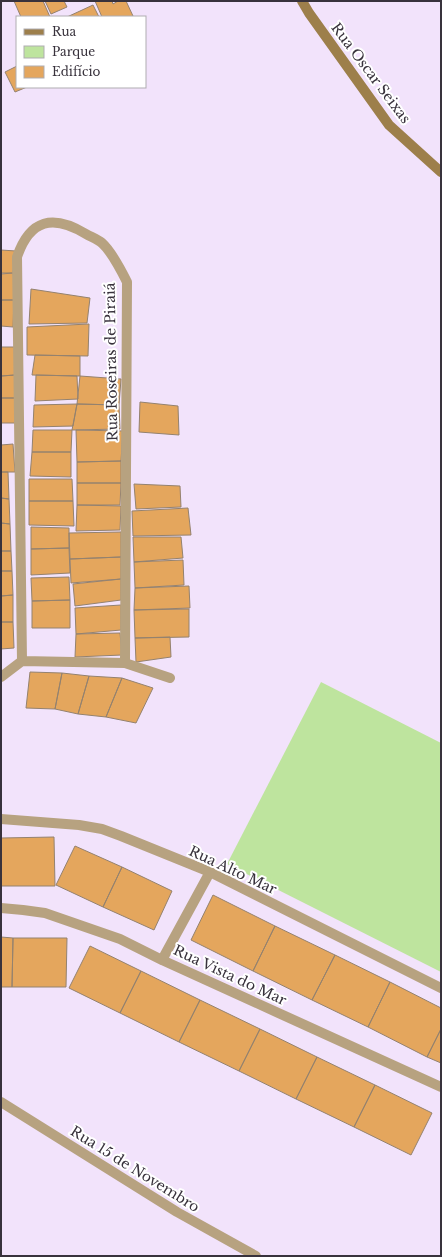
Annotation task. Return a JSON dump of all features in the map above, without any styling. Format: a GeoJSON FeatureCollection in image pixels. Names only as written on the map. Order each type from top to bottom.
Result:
{"type":"FeatureCollection","features":[{"type":"Feature","properties":{"kind":"main road","name":"Rua Oscar Seixas"},"geometry":{"type":"LineString","coordinates":[[302,1],[389,125],[441,172]]}},
{"type":"Feature","properties":{"kind":"street","name":"Rua Roseiras de Piraiá"},"geometry":{"type":"LineString","coordinates":[[22,661],[17,257],[22,243],[34,228],[50,221],[64,223],[78,229],[102,243],[119,265],[127,282],[125,663]]}},
{"type":"Feature","properties":{"kind":"street"},"geometry":{"type":"LineString","coordinates":[[1,677],[22,661],[125,663],[170,678]]}},
{"type":"Feature","properties":{"kind":"street","name":"Rua Alto Mar"},"geometry":{"type":"LineString","coordinates":[[1,819],[79,825],[102,829],[121,836],[210,872],[441,988]]}},
{"type":"Feature","properties":{"kind":"street"},"geometry":{"type":"LineString","coordinates":[[162,960],[210,872]]}},
{"type":"Feature","properties":{"kind":"street","name":"Rua Vista do Mar"},"geometry":{"type":"LineString","coordinates":[[1,908],[45,913],[120,939],[162,960],[441,1087]]}},
{"type":"Feature","properties":{"kind":"street","name":"Rua 15 de Novembro"},"geometry":{"type":"LineString","coordinates":[[1,1102],[177,1212],[256,1256]]}},
{"type":"Feature","properties":{"kind":"green space"},"geometry":{"type":"Polygon","coordinates":[[[321,682],[441,743],[441,972],[227,864],[321,682]]]}},
{"type":"Feature","properties":{"kind":"building"},"geometry":{"type":"Polygon","coordinates":[[[14,1],[43,1],[50,16],[21,16],[14,1]]]}},
{"type":"Feature","properties":{"kind":"building"},"geometry":{"type":"Polygon","coordinates":[[[45,1],[64,1],[67,7],[51,14],[45,1]]]}},
{"type":"Feature","properties":{"kind":"building"},"geometry":{"type":"Polygon","coordinates":[[[95,1],[112,1],[113,4],[118,1],[126,1],[133,16],[102,16],[95,1]]]}},
{"type":"Feature","properties":{"kind":"building"},"geometry":{"type":"Polygon","coordinates":[[[93,5],[98,16],[69,16],[93,5]]]}},
{"type":"Feature","properties":{"kind":"building"},"geometry":{"type":"Polygon","coordinates":[[[16,66],[16,88],[25,88],[15,92],[5,72],[16,66]]]}},
{"type":"Feature","properties":{"kind":"building"},"geometry":{"type":"Polygon","coordinates":[[[1,250],[16,251],[13,273],[1,273],[1,250]]]}},
{"type":"Feature","properties":{"kind":"building"},"geometry":{"type":"Polygon","coordinates":[[[13,273],[18,300],[1,300],[1,274],[13,273]]]}},
{"type":"Feature","properties":{"kind":"building"},"geometry":{"type":"Polygon","coordinates":[[[31,289],[90,298],[87,323],[29,324],[31,289]]]}},
{"type":"Feature","properties":{"kind":"building"},"geometry":{"type":"Polygon","coordinates":[[[1,300],[14,300],[13,327],[1,326],[1,300]]]}},
{"type":"Feature","properties":{"kind":"building"},"geometry":{"type":"Polygon","coordinates":[[[89,324],[88,356],[27,355],[27,327],[89,324]]]}},
{"type":"Feature","properties":{"kind":"building"},"geometry":{"type":"Polygon","coordinates":[[[1,347],[15,347],[15,375],[1,376],[1,347]]]}},
{"type":"Feature","properties":{"kind":"building"},"geometry":{"type":"Polygon","coordinates":[[[35,355],[80,356],[80,376],[32,375],[35,355]]]}},
{"type":"Feature","properties":{"kind":"building"},"geometry":{"type":"Polygon","coordinates":[[[15,375],[15,398],[1,398],[1,376],[15,375]]]}},
{"type":"Feature","properties":{"kind":"building"},"geometry":{"type":"Polygon","coordinates":[[[36,375],[77,376],[78,399],[35,401],[36,375]]]}},
{"type":"Feature","properties":{"kind":"building"},"geometry":{"type":"Polygon","coordinates":[[[80,376],[121,379],[119,405],[77,404],[80,376]]]}},
{"type":"Feature","properties":{"kind":"building"},"geometry":{"type":"Polygon","coordinates":[[[1,398],[15,398],[17,423],[1,423],[1,398]]]}},
{"type":"Feature","properties":{"kind":"building"},"geometry":{"type":"Polygon","coordinates":[[[140,402],[178,406],[179,435],[139,432],[140,402]]]}},
{"type":"Feature","properties":{"kind":"building"},"geometry":{"type":"Polygon","coordinates":[[[77,404],[119,405],[120,429],[72,430],[77,404]]]}},
{"type":"Feature","properties":{"kind":"building"},"geometry":{"type":"Polygon","coordinates":[[[77,404],[73,426],[33,427],[34,405],[77,404]]]}},
{"type":"Feature","properties":{"kind":"building"},"geometry":{"type":"Polygon","coordinates":[[[33,430],[72,430],[71,452],[32,452],[33,430]]]}},
{"type":"Feature","properties":{"kind":"building"},"geometry":{"type":"Polygon","coordinates":[[[76,430],[123,431],[121,461],[77,462],[76,430]]]}},
{"type":"Feature","properties":{"kind":"building"},"geometry":{"type":"Polygon","coordinates":[[[13,444],[15,472],[1,472],[1,445],[13,444]]]}},
{"type":"Feature","properties":{"kind":"building"},"geometry":{"type":"Polygon","coordinates":[[[32,452],[71,452],[71,477],[30,476],[32,452]]]}},
{"type":"Feature","properties":{"kind":"building"},"geometry":{"type":"Polygon","coordinates":[[[121,461],[121,483],[77,483],[77,462],[121,461]]]}},
{"type":"Feature","properties":{"kind":"building"},"geometry":{"type":"Polygon","coordinates":[[[1,472],[8,472],[9,499],[1,498],[1,472]]]}},
{"type":"Feature","properties":{"kind":"building"},"geometry":{"type":"Polygon","coordinates":[[[29,479],[72,479],[73,501],[29,501],[29,479]]]}},
{"type":"Feature","properties":{"kind":"building"},"geometry":{"type":"Polygon","coordinates":[[[77,483],[121,483],[120,505],[77,505],[77,483]]]}},
{"type":"Feature","properties":{"kind":"building"},"geometry":{"type":"Polygon","coordinates":[[[134,484],[180,486],[181,507],[136,509],[134,484]]]}},
{"type":"Feature","properties":{"kind":"building"},"geometry":{"type":"Polygon","coordinates":[[[1,498],[9,499],[10,524],[1,523],[1,498]]]}},
{"type":"Feature","properties":{"kind":"building"},"geometry":{"type":"Polygon","coordinates":[[[29,501],[73,501],[74,526],[29,525],[29,501]]]}},
{"type":"Feature","properties":{"kind":"building"},"geometry":{"type":"Polygon","coordinates":[[[77,505],[121,506],[120,530],[76,531],[77,505]]]}},
{"type":"Feature","properties":{"kind":"building"},"geometry":{"type":"Polygon","coordinates":[[[188,508],[191,535],[133,536],[132,511],[188,508]]]}},
{"type":"Feature","properties":{"kind":"building"},"geometry":{"type":"Polygon","coordinates":[[[1,523],[10,524],[11,551],[1,551],[1,523]]]}},
{"type":"Feature","properties":{"kind":"building"},"geometry":{"type":"Polygon","coordinates":[[[31,527],[69,528],[69,548],[31,549],[31,527]]]}},
{"type":"Feature","properties":{"kind":"building"},"geometry":{"type":"Polygon","coordinates":[[[121,532],[121,557],[70,559],[69,533],[121,532]]]}},
{"type":"Feature","properties":{"kind":"building"},"geometry":{"type":"Polygon","coordinates":[[[133,537],[181,537],[183,558],[134,562],[133,537]]]}},
{"type":"Feature","properties":{"kind":"building"},"geometry":{"type":"Polygon","coordinates":[[[69,548],[70,573],[31,575],[31,549],[69,548]]]}},
{"type":"Feature","properties":{"kind":"building"},"geometry":{"type":"Polygon","coordinates":[[[1,551],[11,551],[12,571],[1,571],[1,551]]]}},
{"type":"Feature","properties":{"kind":"building"},"geometry":{"type":"Polygon","coordinates":[[[121,557],[121,579],[71,583],[70,559],[121,557]]]}},
{"type":"Feature","properties":{"kind":"building"},"geometry":{"type":"Polygon","coordinates":[[[183,560],[184,585],[135,588],[134,562],[183,560]]]}},
{"type":"Feature","properties":{"kind":"building"},"geometry":{"type":"Polygon","coordinates":[[[1,571],[12,571],[13,595],[1,596],[1,571]]]}},
{"type":"Feature","properties":{"kind":"building"},"geometry":{"type":"Polygon","coordinates":[[[69,577],[70,600],[32,601],[31,578],[69,577]]]}},
{"type":"Feature","properties":{"kind":"building"},"geometry":{"type":"Polygon","coordinates":[[[121,579],[121,600],[75,606],[73,584],[121,579]]]}},
{"type":"Feature","properties":{"kind":"building"},"geometry":{"type":"Polygon","coordinates":[[[189,586],[190,608],[134,610],[135,588],[189,586]]]}},
{"type":"Feature","properties":{"kind":"building"},"geometry":{"type":"Polygon","coordinates":[[[13,595],[13,622],[1,622],[1,596],[13,595]]]}},
{"type":"Feature","properties":{"kind":"building"},"geometry":{"type":"Polygon","coordinates":[[[70,600],[70,628],[32,628],[32,601],[70,600]]]}},
{"type":"Feature","properties":{"kind":"building"},"geometry":{"type":"Polygon","coordinates":[[[121,605],[121,630],[76,634],[75,608],[121,605]]]}},
{"type":"Feature","properties":{"kind":"building"},"geometry":{"type":"Polygon","coordinates":[[[189,609],[189,637],[135,638],[134,610],[189,609]]]}},
{"type":"Feature","properties":{"kind":"building"},"geometry":{"type":"Polygon","coordinates":[[[1,622],[13,622],[14,648],[1,649],[1,622]]]}},
{"type":"Feature","properties":{"kind":"building"},"geometry":{"type":"Polygon","coordinates":[[[120,633],[122,655],[75,657],[76,634],[120,633]]]}},
{"type":"Feature","properties":{"kind":"building"},"geometry":{"type":"Polygon","coordinates":[[[170,637],[171,657],[136,662],[135,638],[170,637]]]}},
{"type":"Feature","properties":{"kind":"building"},"geometry":{"type":"Polygon","coordinates":[[[30,672],[62,673],[55,709],[26,708],[30,672]]]}},
{"type":"Feature","properties":{"kind":"building"},"geometry":{"type":"Polygon","coordinates":[[[62,673],[89,676],[78,714],[55,709],[62,673]]]}},
{"type":"Feature","properties":{"kind":"building"},"geometry":{"type":"Polygon","coordinates":[[[89,676],[122,678],[106,717],[78,714],[89,676]]]}},
{"type":"Feature","properties":{"kind":"building"},"geometry":{"type":"Polygon","coordinates":[[[122,678],[153,688],[136,723],[106,717],[122,678]]]}},
{"type":"Feature","properties":{"kind":"building"},"geometry":{"type":"Polygon","coordinates":[[[54,837],[55,886],[1,886],[1,838],[54,837]]]}},
{"type":"Feature","properties":{"kind":"building"},"geometry":{"type":"Polygon","coordinates":[[[75,846],[122,867],[103,907],[56,885],[75,846]]]}},
{"type":"Feature","properties":{"kind":"building"},"geometry":{"type":"Polygon","coordinates":[[[122,867],[172,891],[154,930],[103,907],[122,867]]]}},
{"type":"Feature","properties":{"kind":"building"},"geometry":{"type":"Polygon","coordinates":[[[213,895],[275,926],[253,971],[191,940],[213,895]]]}},
{"type":"Feature","properties":{"kind":"building"},"geometry":{"type":"Polygon","coordinates":[[[275,926],[335,955],[312,1000],[253,971],[275,926]]]}},
{"type":"Feature","properties":{"kind":"building"},"geometry":{"type":"Polygon","coordinates":[[[1,937],[13,938],[12,987],[1,987],[1,937]]]}},
{"type":"Feature","properties":{"kind":"building"},"geometry":{"type":"Polygon","coordinates":[[[13,938],[67,938],[66,987],[12,987],[13,938]]]}},
{"type":"Feature","properties":{"kind":"building"},"geometry":{"type":"Polygon","coordinates":[[[90,946],[141,971],[120,1013],[69,988],[90,946]]]}},
{"type":"Feature","properties":{"kind":"building"},"geometry":{"type":"Polygon","coordinates":[[[335,955],[390,982],[368,1027],[312,1000],[335,955]]]}},
{"type":"Feature","properties":{"kind":"building"},"geometry":{"type":"Polygon","coordinates":[[[141,971],[200,1000],[179,1042],[120,1013],[141,971]]]}},
{"type":"Feature","properties":{"kind":"building"},"geometry":{"type":"Polygon","coordinates":[[[390,982],[441,1008],[441,1029],[427,1057],[368,1027],[390,982]]]}},
{"type":"Feature","properties":{"kind":"building"},"geometry":{"type":"Polygon","coordinates":[[[200,1000],[260,1029],[239,1071],[179,1042],[200,1000]]]}},
{"type":"Feature","properties":{"kind":"building"},"geometry":{"type":"Polygon","coordinates":[[[260,1029],[317,1057],[296,1099],[239,1071],[260,1029]]]}},
{"type":"Feature","properties":{"kind":"building"},"geometry":{"type":"Polygon","coordinates":[[[441,1029],[441,1063],[427,1057],[441,1029]]]}},
{"type":"Feature","properties":{"kind":"building"},"geometry":{"type":"Polygon","coordinates":[[[317,1057],[375,1085],[354,1127],[296,1099],[317,1057]]]}},
{"type":"Feature","properties":{"kind":"building"},"geometry":{"type":"Polygon","coordinates":[[[375,1085],[432,1113],[411,1155],[354,1127],[375,1085]]]}}]}
